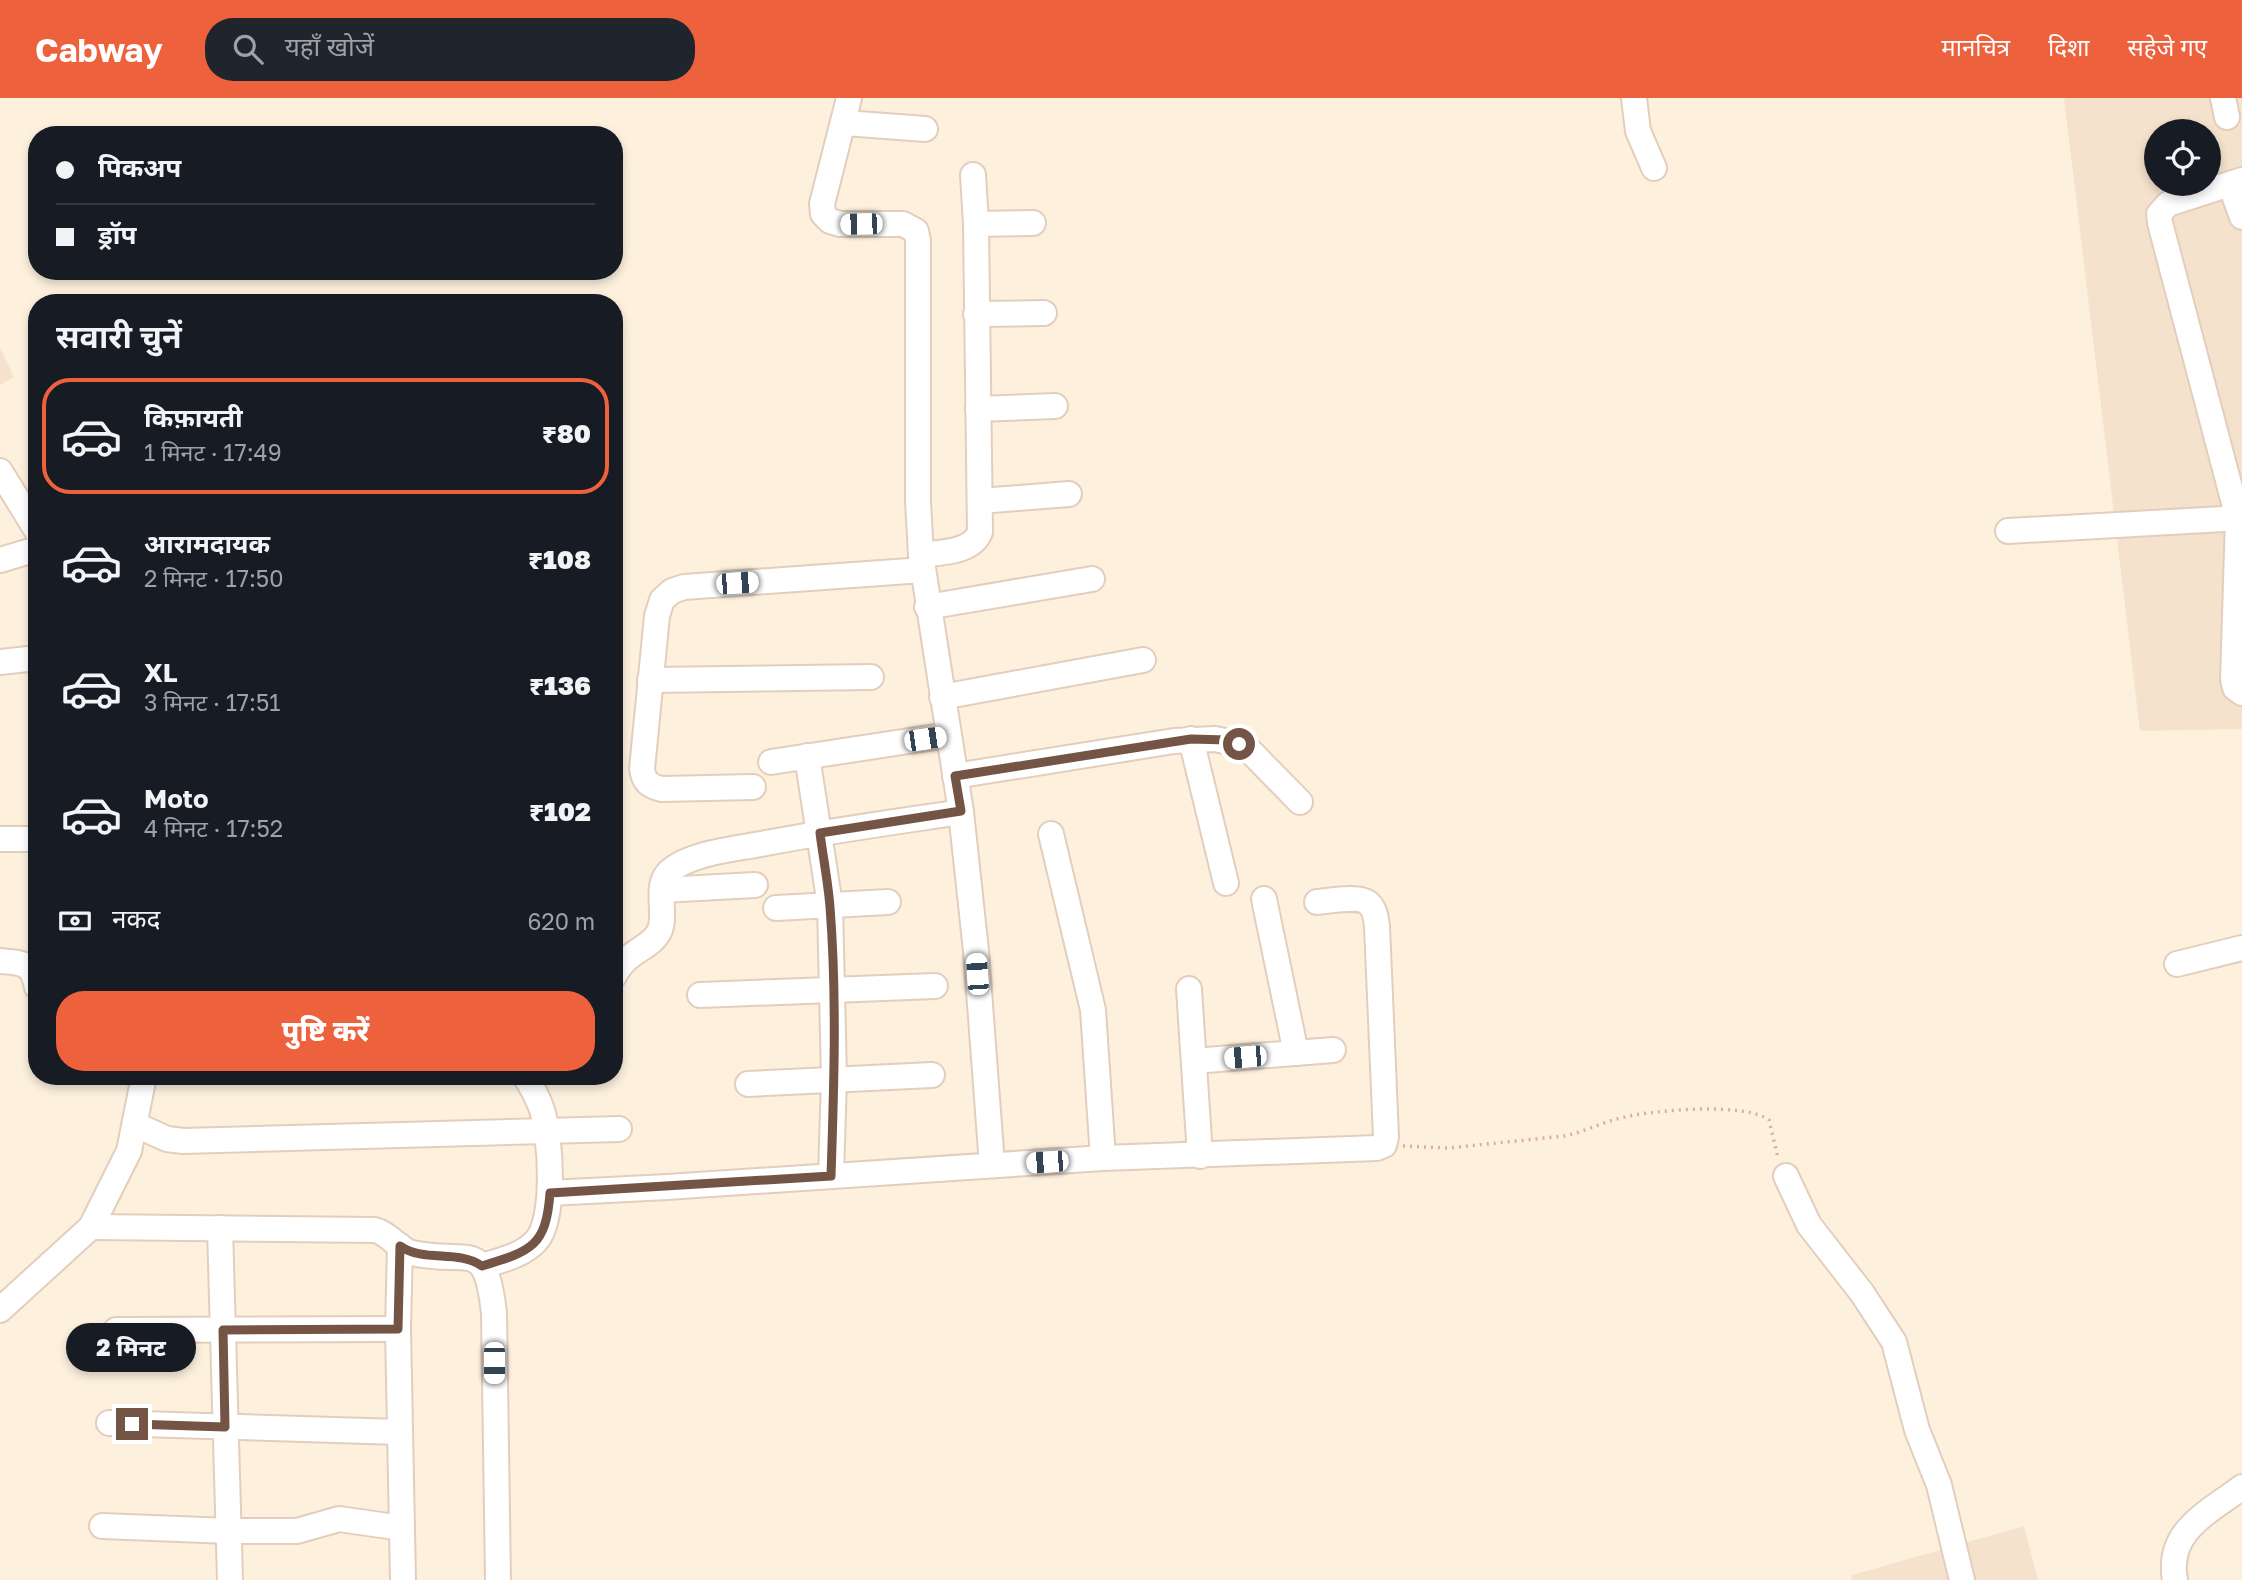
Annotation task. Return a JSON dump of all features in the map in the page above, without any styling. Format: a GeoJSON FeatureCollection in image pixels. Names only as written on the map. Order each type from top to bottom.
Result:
{"type":"FeatureCollection","features":[{"type":"Feature","properties":{"kind":"street"},"geometry":{"type":"LineString","coordinates":[[849,98],[845,123],[822,204],[823,214],[830,221],[840,224],[903,223],[915,231],[918,241],[918,501],[922,562],[961,811],[976,951],[992,1165]]}},
{"type":"Feature","properties":{"kind":"street"},"geometry":{"type":"LineString","coordinates":[[1634,98],[1638,131],[1654,168]]}},
{"type":"Feature","properties":{"kind":"street"},"geometry":{"type":"LineString","coordinates":[[845,123],[925,129]]}},
{"type":"Feature","properties":{"kind":"street"},"geometry":{"type":"LineString","coordinates":[[753,787],[662,789],[650,786],[644,779],[642,769],[650,680],[657,617],[662,600],[672,591],[684,587],[922,562],[967,547],[976,541],[980,532],[980,501],[973,175]]}},
{"type":"Feature","properties":{"kind":"street"},"geometry":{"type":"LineString","coordinates":[[2242,217],[2236,182],[2168,204],[2160,214],[2160,223],[2240,518],[2232,679],[2235,688],[2242,693]]}},
{"type":"Feature","properties":{"kind":"street"},"geometry":{"type":"LineString","coordinates":[[976,224],[1032,223]]}},
{"type":"Feature","properties":{"kind":"street"},"geometry":{"type":"LineString","coordinates":[[976,314],[1044,313]]}},
{"type":"Feature","properties":{"kind":"street"},"geometry":{"type":"LineString","coordinates":[[978,409],[1055,406]]}},
{"type":"Feature","properties":{"kind":"street"},"geometry":{"type":"LineString","coordinates":[[0,471],[28,516]]}},
{"type":"Feature","properties":{"kind":"street"},"geometry":{"type":"LineString","coordinates":[[980,501],[1069,494]]}},
{"type":"Feature","properties":{"kind":"street"},"geometry":{"type":"LineString","coordinates":[[2008,531],[2240,518]]}},
{"type":"Feature","properties":{"kind":"street"},"geometry":{"type":"LineString","coordinates":[[0,560],[28,552]]}},
{"type":"Feature","properties":{"kind":"street"},"geometry":{"type":"LineString","coordinates":[[928,607],[1092,579]]}},
{"type":"Feature","properties":{"kind":"street"},"geometry":{"type":"LineString","coordinates":[[0,662],[28,659]]}},
{"type":"Feature","properties":{"kind":"street"},"geometry":{"type":"LineString","coordinates":[[943,697],[1143,660]]}},
{"type":"Feature","properties":{"kind":"street"},"geometry":{"type":"LineString","coordinates":[[650,680],[871,677]]}},
{"type":"Feature","properties":{"kind":"street"},"geometry":{"type":"LineString","coordinates":[[771,762],[948,736]]}},
{"type":"Feature","properties":{"kind":"street"},"geometry":{"type":"LineString","coordinates":[[955,776],[1191,739],[1227,740],[1239,744],[1262,761],[1300,802]]}},
{"type":"Feature","properties":{"kind":"street"},"geometry":{"type":"LineString","coordinates":[[1191,739],[1226,883]]}},
{"type":"Feature","properties":{"kind":"street"},"geometry":{"type":"LineString","coordinates":[[807,756],[830,905],[834,1079],[831,1176]]}},
{"type":"Feature","properties":{"kind":"street"},"geometry":{"type":"LineString","coordinates":[[623,961],[654,939],[660,930],[663,879],[670,871],[697,858],[820,833],[961,811]]}},
{"type":"Feature","properties":{"kind":"street"},"geometry":{"type":"LineString","coordinates":[[1051,834],[1093,1010],[1103,1158]]}},
{"type":"Feature","properties":{"kind":"street"},"geometry":{"type":"LineString","coordinates":[[0,839],[28,839]]}},
{"type":"Feature","properties":{"kind":"street"},"geometry":{"type":"LineString","coordinates":[[662,890],[755,885]]}},
{"type":"Feature","properties":{"kind":"street"},"geometry":{"type":"LineString","coordinates":[[1264,899],[1296,1053]]}},
{"type":"Feature","properties":{"kind":"street"},"geometry":{"type":"LineString","coordinates":[[550,1193],[1103,1158],[1377,1148],[1384,1144],[1386,1137],[1377,926],[1374,912],[1369,903],[1360,899],[1317,902]]}},
{"type":"Feature","properties":{"kind":"street"},"geometry":{"type":"LineString","coordinates":[[776,908],[888,902]]}},
{"type":"Feature","properties":{"kind":"street"},"geometry":{"type":"LineString","coordinates":[[2177,964],[2242,948]]}},
{"type":"Feature","properties":{"kind":"street"},"geometry":{"type":"LineString","coordinates":[[0,961],[22,963],[28,966]]}},
{"type":"Feature","properties":{"kind":"street"},"geometry":{"type":"LineString","coordinates":[[700,995],[935,986]]}},
{"type":"Feature","properties":{"kind":"street"},"geometry":{"type":"LineString","coordinates":[[1189,989],[1200,1156]]}},
{"type":"Feature","properties":{"kind":"street"},"geometry":{"type":"LineString","coordinates":[[1194,1061],[1333,1050]]}},
{"type":"Feature","properties":{"kind":"street"},"geometry":{"type":"LineString","coordinates":[[748,1084],[932,1075]]}},
{"type":"Feature","properties":{"kind":"street"},"geometry":{"type":"LineString","coordinates":[[0,1310],[91,1227],[133,1137],[142,1085]]}},
{"type":"Feature","properties":{"kind":"street"},"geometry":{"type":"LineString","coordinates":[[482,1266],[526,1250],[537,1241],[544,1230],[550,1193],[547,1132],[543,1112],[530,1085]]}},
{"type":"Feature","properties":{"kind":"street"},"geometry":{"type":"LineString","coordinates":[[133,1137],[155,1135],[183,1141],[619,1129]]}},
{"type":"Feature","properties":{"kind":"street"},"geometry":{"type":"LineString","coordinates":[[1786,1176],[1809,1225],[1862,1293],[1894,1342],[1917,1430],[1942,1496],[1962,1580]]}},
{"type":"Feature","properties":{"kind":"street"},"geometry":{"type":"LineString","coordinates":[[91,1227],[375,1230],[384,1232],[408,1252],[464,1256],[482,1266],[491,1284],[494,1313],[498,1580]]}},
{"type":"Feature","properties":{"kind":"street"},"geometry":{"type":"LineString","coordinates":[[220,1228],[230,1580]]}},
{"type":"Feature","properties":{"kind":"street"},"geometry":{"type":"LineString","coordinates":[[400,1246],[398,1329],[403,1580]]}},
{"type":"Feature","properties":{"kind":"street"},"geometry":{"type":"LineString","coordinates":[[116,1330],[398,1329]]}},
{"type":"Feature","properties":{"kind":"street"},"geometry":{"type":"LineString","coordinates":[[109,1423],[400,1432]]}},
{"type":"Feature","properties":{"kind":"street"},"geometry":{"type":"LineString","coordinates":[[2175,1580],[2172,1564],[2176,1547],[2186,1529],[2242,1487]]}},
{"type":"Feature","properties":{"kind":"street"},"geometry":{"type":"LineString","coordinates":[[102,1525],[297,1531],[339,1519],[402,1528]]}},
{"type":"Feature","properties":{"kind":"path"},"geometry":{"type":"LineString","coordinates":[[1384,1144],[1449,1148],[1489,1145],[1563,1136],[1624,1117],[1654,1111],[1690,1110],[1755,1113],[1769,1120],[1774,1147]]}},
{"type":"Feature","properties":{"kind":"shaded area"},"geometry":{"type":"Polygon","coordinates":[[[2064,98],[2242,98],[2242,729],[2140,731],[2064,98]]]}},
{"type":"Feature","properties":{"kind":"shaded area"},"geometry":{"type":"Polygon","coordinates":[[[0,348],[14,377],[0,385],[0,348]]]}},
{"type":"Feature","properties":{"kind":"shaded area"},"geometry":{"type":"Polygon","coordinates":[[[2024,1526],[2038,1580],[1851,1580],[1852,1575],[2024,1526]]]}},
{"type":"Feature","properties":{"kind":"route"},"geometry":{"type":"LineString","coordinates":[[132,1424],[225,1427],[223,1330],[398,1329],[400,1246],[417,1254],[464,1256],[482,1266],[512,1257],[537,1241],[544,1230],[550,1193],[831,1176],[834,1079],[831,932],[820,833],[961,811],[955,776],[1191,739],[1215,738],[1239,744]]}}]}
